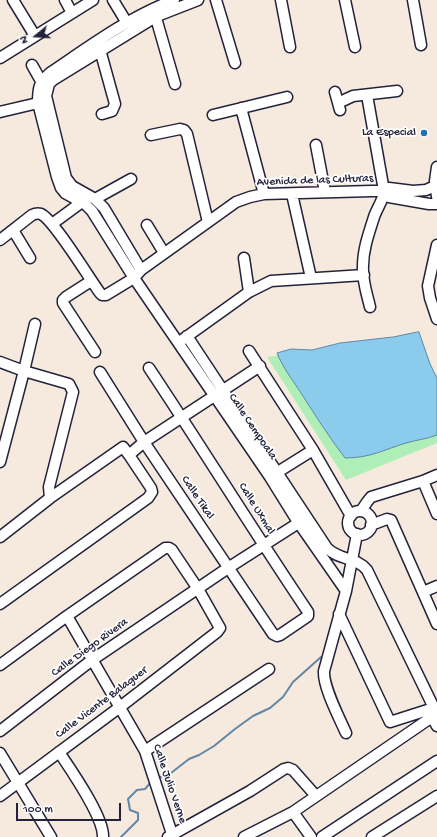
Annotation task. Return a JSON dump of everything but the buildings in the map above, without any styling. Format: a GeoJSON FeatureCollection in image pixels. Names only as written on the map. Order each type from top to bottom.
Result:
{"type":"FeatureCollection","features":[{"type":"Feature","properties":{"kind":"street"},"geometry":{"type":"LineString","coordinates":[[14,0],[35,36]]}},
{"type":"Feature","properties":{"kind":"street"},"geometry":{"type":"LineString","coordinates":[[65,0],[72,13]]}},
{"type":"Feature","properties":{"kind":"street"},"geometry":{"type":"LineString","coordinates":[[0,58],[93,0]]}},
{"type":"Feature","properties":{"kind":"street"},"geometry":{"type":"LineString","coordinates":[[113,0],[127,23]]}},
{"type":"Feature","properties":{"kind":"street"},"geometry":{"type":"LineString","coordinates":[[141,270],[104,208],[95,199],[72,186],[66,178],[38,103],[38,92],[41,81],[50,73],[99,46],[174,0]]}},
{"type":"Feature","properties":{"kind":"street"},"geometry":{"type":"LineString","coordinates":[[54,147],[46,96],[49,84],[127,23],[155,12],[198,0]]}},
{"type":"Feature","properties":{"kind":"street"},"geometry":{"type":"LineString","coordinates":[[216,0],[234,63]]}},
{"type":"Feature","properties":{"kind":"street"},"geometry":{"type":"LineString","coordinates":[[281,0],[290,47]]}},
{"type":"Feature","properties":{"kind":"street"},"geometry":{"type":"LineString","coordinates":[[345,0],[355,47]]}},
{"type":"Feature","properties":{"kind":"street"},"geometry":{"type":"LineString","coordinates":[[413,0],[421,45]]}},
{"type":"Feature","properties":{"kind":"street"},"geometry":{"type":"LineString","coordinates":[[155,12],[175,84]]}},
{"type":"Feature","properties":{"kind":"street"},"geometry":{"type":"LineString","coordinates":[[99,46],[115,104],[112,111],[102,114]]}},
{"type":"Feature","properties":{"kind":"street"},"geometry":{"type":"LineString","coordinates":[[32,65],[41,81]]}},
{"type":"Feature","properties":{"kind":"street"},"geometry":{"type":"LineString","coordinates":[[335,92],[339,107],[353,96],[397,91]]}},
{"type":"Feature","properties":{"kind":"street"},"geometry":{"type":"LineString","coordinates":[[367,95],[384,191],[384,197],[377,207],[366,242],[363,267],[370,307]]}},
{"type":"Feature","properties":{"kind":"street"},"geometry":{"type":"LineString","coordinates":[[213,115],[287,97]]}},
{"type":"Feature","properties":{"kind":"street"},"geometry":{"type":"LineString","coordinates":[[0,112],[38,103]]}},
{"type":"Feature","properties":{"kind":"street"},"geometry":{"type":"LineString","coordinates":[[241,108],[264,194]]}},
{"type":"Feature","properties":{"kind":"street"},"geometry":{"type":"LineString","coordinates":[[152,135],[180,129],[184,130],[187,134],[208,222]]}},
{"type":"Feature","properties":{"kind":"street"},"geometry":{"type":"LineString","coordinates":[[316,145],[325,192]]}},
{"type":"Feature","properties":{"kind":"street","name":"Calle Cempoala"},"geometry":{"type":"LineString","coordinates":[[54,147],[61,188],[65,193],[82,202],[92,210],[134,278],[178,342],[219,393],[274,474],[346,592]]}},
{"type":"Feature","properties":{"kind":"street"},"geometry":{"type":"LineString","coordinates":[[437,171],[437,197]]}},
{"type":"Feature","properties":{"kind":"street"},"geometry":{"type":"LineString","coordinates":[[95,199],[131,179]]}},
{"type":"Feature","properties":{"kind":"street","name":"Avenida de las Culturas"},"geometry":{"type":"LineString","coordinates":[[91,281],[102,295],[106,295],[134,278],[141,270],[236,202],[250,197],[264,194],[384,191],[389,188],[418,191],[436,186]]}},
{"type":"Feature","properties":{"kind":"street"},"geometry":{"type":"LineString","coordinates":[[384,191],[389,197],[437,204]]}},
{"type":"Feature","properties":{"kind":"street"},"geometry":{"type":"LineString","coordinates":[[292,194],[311,278]]}},
{"type":"Feature","properties":{"kind":"street"},"geometry":{"type":"LineString","coordinates":[[52,224],[82,202]]}},
{"type":"Feature","properties":{"kind":"street"},"geometry":{"type":"LineString","coordinates":[[0,240],[35,214],[40,214],[52,224],[91,281],[66,297],[63,300],[63,303],[95,352]]}},
{"type":"Feature","properties":{"kind":"street"},"geometry":{"type":"LineString","coordinates":[[147,226],[164,253]]}},
{"type":"Feature","properties":{"kind":"street"},"geometry":{"type":"LineString","coordinates":[[106,234],[116,228]]}},
{"type":"Feature","properties":{"kind":"street"},"geometry":{"type":"LineString","coordinates":[[14,230],[30,258]]}},
{"type":"Feature","properties":{"kind":"street"},"geometry":{"type":"LineString","coordinates":[[437,245],[428,286],[430,298],[437,319]]}},
{"type":"Feature","properties":{"kind":"street"},"geometry":{"type":"LineString","coordinates":[[244,258],[249,292]]}},
{"type":"Feature","properties":{"kind":"street"},"geometry":{"type":"LineString","coordinates":[[178,342],[249,292],[271,281],[364,276]]}},
{"type":"Feature","properties":{"kind":"street"},"geometry":{"type":"LineString","coordinates":[[0,462],[35,324]]}},
{"type":"Feature","properties":{"kind":"street","name":"Calle Cempoala"},"geometry":{"type":"LineString","coordinates":[[187,336],[219,393]]}},
{"type":"Feature","properties":{"kind":"street"},"geometry":{"type":"LineString","coordinates":[[249,351],[313,450],[351,516]]}},
{"type":"Feature","properties":{"kind":"street"},"geometry":{"type":"LineString","coordinates":[[0,362],[24,371],[69,384],[73,392],[49,487],[50,498]]}},
{"type":"Feature","properties":{"kind":"street"},"geometry":{"type":"LineString","coordinates":[[129,455],[144,442],[260,366]]}},
{"type":"Feature","properties":{"kind":"street","name":"Calle Uxmal"},"geometry":{"type":"LineString","coordinates":[[149,368],[309,614],[277,636]]}},
{"type":"Feature","properties":{"kind":"street","name":"Calle Tikal"},"geometry":{"type":"LineString","coordinates":[[100,372],[144,442],[228,568],[273,634],[277,636]]}},
{"type":"Feature","properties":{"kind":"street"},"geometry":{"type":"LineString","coordinates":[[0,537],[50,498],[124,447],[151,488],[152,492],[148,498],[0,604]]}},
{"type":"Feature","properties":{"kind":"street"},"geometry":{"type":"LineString","coordinates":[[274,474],[313,450]]}},
{"type":"Feature","properties":{"kind":"street"},"geometry":{"type":"LineString","coordinates":[[361,511],[371,497],[423,481],[437,475]]}},
{"type":"Feature","properties":{"kind":"street"},"geometry":{"type":"LineString","coordinates":[[423,481],[437,514]]}},
{"type":"Feature","properties":{"kind":"street"},"geometry":{"type":"LineString","coordinates":[[361,511],[368,515],[371,520],[371,525],[370,529],[365,533],[357,534],[351,530],[349,520],[354,512],[361,511]]}},
{"type":"Feature","properties":{"kind":"street"},"geometry":{"type":"LineString","coordinates":[[371,525],[387,519],[391,520],[437,624]]}},
{"type":"Feature","properties":{"kind":"street","name":"Calle Cempoala"},"geometry":{"type":"LineString","coordinates":[[302,520],[330,551],[338,556],[359,562],[370,575],[435,714]]}},
{"type":"Feature","properties":{"kind":"street","name":"Calle Diego Rivera"},"geometry":{"type":"LineString","coordinates":[[0,731],[92,660],[302,520]]}},
{"type":"Feature","properties":{"kind":"street"},"geometry":{"type":"LineString","coordinates":[[346,732],[324,676],[324,671],[346,592],[357,534]]}},
{"type":"Feature","properties":{"kind":"street"},"geometry":{"type":"LineString","coordinates":[[0,666],[67,616],[165,548],[172,550],[198,589]]}},
{"type":"Feature","properties":{"kind":"street"},"geometry":{"type":"LineString","coordinates":[[423,592],[437,586]]}},
{"type":"Feature","properties":{"kind":"street","name":"Calle Vicente Balaguer"},"geometry":{"type":"LineString","coordinates":[[0,796],[120,707],[219,630],[218,625],[198,589]]}},
{"type":"Feature","properties":{"kind":"street"},"geometry":{"type":"LineString","coordinates":[[339,614],[390,722],[435,714]]}},
{"type":"Feature","properties":{"kind":"street","name":"Calle Julio Verne"},"geometry":{"type":"LineString","coordinates":[[67,616],[145,751],[154,775],[171,836]]}},
{"type":"Feature","properties":{"kind":"street"},"geometry":{"type":"LineString","coordinates":[[145,751],[269,669]]}},
{"type":"Feature","properties":{"kind":"street"},"geometry":{"type":"LineString","coordinates":[[244,837],[293,812],[435,714]]}},
{"type":"Feature","properties":{"kind":"street"},"geometry":{"type":"LineString","coordinates":[[59,752],[99,817],[104,831],[104,837]]}},
{"type":"Feature","properties":{"kind":"street"},"geometry":{"type":"LineString","coordinates":[[0,754],[51,837]]}},
{"type":"Feature","properties":{"kind":"street"},"geometry":{"type":"LineString","coordinates":[[322,837],[437,761]]}},
{"type":"Feature","properties":{"kind":"street"},"geometry":{"type":"LineString","coordinates":[[171,836],[250,791],[284,769],[288,768],[293,770],[316,796]]}},
{"type":"Feature","properties":{"kind":"street"},"geometry":{"type":"LineString","coordinates":[[372,837],[437,796]]}},
{"type":"Feature","properties":{"kind":"street"},"geometry":{"type":"LineString","coordinates":[[293,812],[311,837]]}},
{"type":"Feature","properties":{"kind":"green space"},"geometry":{"type":"Polygon","coordinates":[[[420,337],[437,379],[437,443],[346,480],[267,357],[420,337]]]}},
{"type":"Feature","properties":{"kind":"water"},"geometry":{"type":"Polygon","coordinates":[[[419,332],[430,364],[437,378],[437,435],[362,457],[345,458],[282,364],[277,353],[291,349],[312,350],[340,343],[393,337],[419,332]]]}},
{"type":"Feature","properties":{"kind":"waterway"},"geometry":{"type":"LineString","coordinates":[[158,778],[171,773],[189,759],[214,746],[253,716],[270,708],[283,697],[293,682],[321,657]]}},
{"type":"Feature","properties":{"kind":"waterway"},"geometry":{"type":"LineString","coordinates":[[121,837],[138,820],[138,813],[130,810],[128,799],[137,790],[145,789],[151,782]]}},
{"type":"Feature","properties":{"kind":"place","name":"La Especial"},"geometry":{"type":"Point","coordinates":[424,133]}}]}
